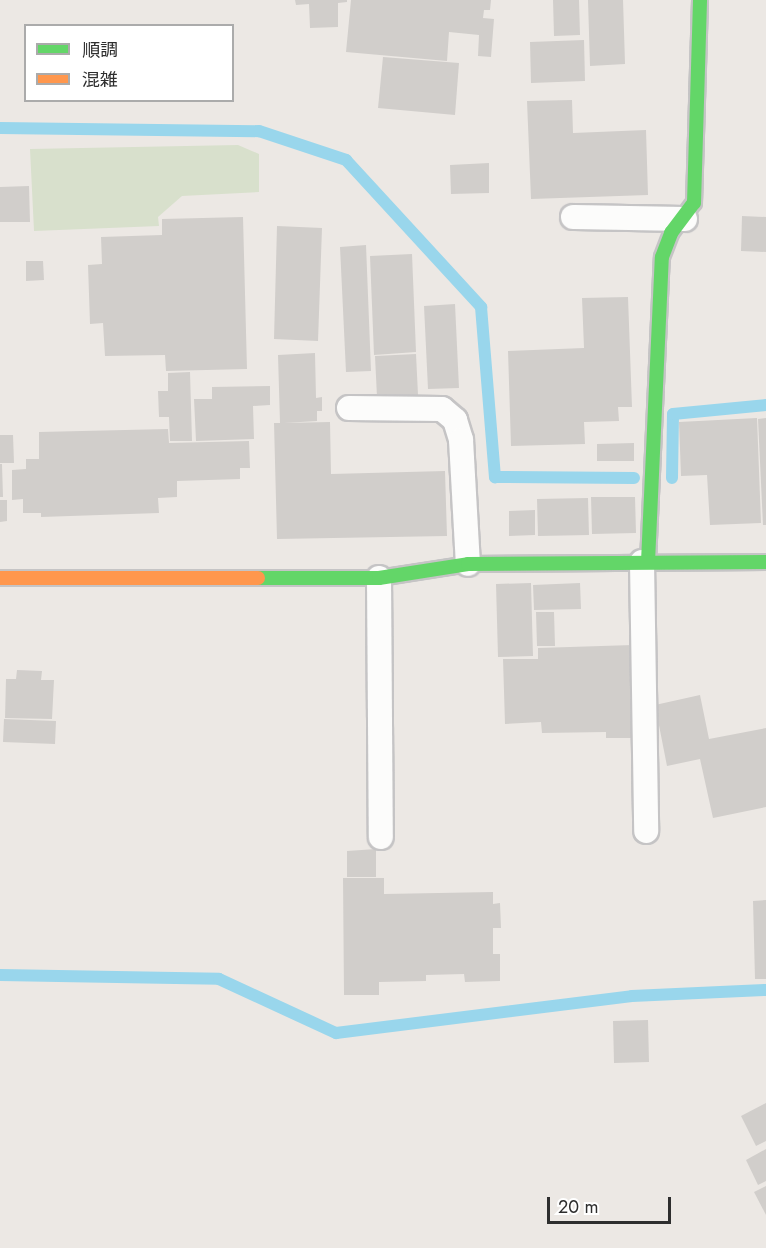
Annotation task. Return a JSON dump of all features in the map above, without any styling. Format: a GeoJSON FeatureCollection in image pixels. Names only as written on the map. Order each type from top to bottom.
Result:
{"type":"FeatureCollection","features":[{"type":"Feature","properties":{"kind":"street"},"geometry":{"type":"LineString","coordinates":[[645,562],[662,257],[670,233],[685,219],[694,203],[700,0]]}},
{"type":"Feature","properties":{"kind":"street"},"geometry":{"type":"LineString","coordinates":[[0,578],[379,578],[468,564],[766,562]]}},
{"type":"Feature","properties":{"kind":"lane"},"geometry":{"type":"LineString","coordinates":[[573,217],[685,219]]}},
{"type":"Feature","properties":{"kind":"lane"},"geometry":{"type":"LineString","coordinates":[[349,408],[442,409],[455,420],[461,440],[468,564]]}},
{"type":"Feature","properties":{"kind":"lane"},"geometry":{"type":"LineString","coordinates":[[645,562],[646,831]]}},
{"type":"Feature","properties":{"kind":"lane"},"geometry":{"type":"LineString","coordinates":[[379,578],[381,837]]}},
{"type":"Feature","properties":{"kind":"green space"},"geometry":{"type":"Polygon","coordinates":[[[238,145],[259,154],[259,192],[182,196],[158,217],[159,226],[34,231],[30,149],[238,145]]]}},
{"type":"Feature","properties":{"kind":"building"},"geometry":{"type":"Polygon","coordinates":[[[295,0],[347,0],[347,2],[338,3],[338,27],[310,28],[309,4],[296,5],[295,0]]]}},
{"type":"Feature","properties":{"kind":"building"},"geometry":{"type":"Polygon","coordinates":[[[351,0],[491,0],[490,10],[484,10],[483,18],[494,19],[491,57],[478,56],[479,35],[449,32],[447,61],[346,52],[351,0]]]}},
{"type":"Feature","properties":{"kind":"building"},"geometry":{"type":"Polygon","coordinates":[[[553,0],[579,0],[580,35],[554,36],[553,0]]]}},
{"type":"Feature","properties":{"kind":"building"},"geometry":{"type":"Polygon","coordinates":[[[588,0],[623,0],[625,64],[590,66],[588,0]]]}},
{"type":"Feature","properties":{"kind":"building"},"geometry":{"type":"Polygon","coordinates":[[[584,40],[585,81],[531,83],[530,42],[584,40]]]}},
{"type":"Feature","properties":{"kind":"building"},"geometry":{"type":"Polygon","coordinates":[[[383,57],[459,63],[455,115],[378,108],[383,57]]]}},
{"type":"Feature","properties":{"kind":"building"},"geometry":{"type":"Polygon","coordinates":[[[572,100],[573,133],[646,130],[648,195],[531,199],[527,101],[572,100]]]}},
{"type":"Feature","properties":{"kind":"building"},"geometry":{"type":"Polygon","coordinates":[[[489,163],[489,193],[451,194],[450,165],[489,163]]]}},
{"type":"Feature","properties":{"kind":"building"},"geometry":{"type":"Polygon","coordinates":[[[29,186],[30,222],[0,222],[0,187],[29,186]]]}},
{"type":"Feature","properties":{"kind":"building"},"geometry":{"type":"Polygon","coordinates":[[[742,216],[766,217],[766,252],[741,251],[742,216]]]}},
{"type":"Feature","properties":{"kind":"building"},"geometry":{"type":"Polygon","coordinates":[[[243,217],[247,369],[166,371],[165,355],[105,356],[103,323],[90,324],[88,265],[102,264],[101,237],[162,235],[162,219],[243,217]]]}},
{"type":"Feature","properties":{"kind":"building"},"geometry":{"type":"Polygon","coordinates":[[[277,226],[322,228],[318,341],[274,339],[277,226]]]}},
{"type":"Feature","properties":{"kind":"building"},"geometry":{"type":"Polygon","coordinates":[[[366,245],[371,371],[346,372],[340,247],[366,245]]]}},
{"type":"Feature","properties":{"kind":"building"},"geometry":{"type":"Polygon","coordinates":[[[412,254],[416,352],[374,355],[370,256],[412,254]]]}},
{"type":"Feature","properties":{"kind":"building"},"geometry":{"type":"Polygon","coordinates":[[[26,261],[43,261],[44,280],[26,281],[26,261]]]}},
{"type":"Feature","properties":{"kind":"building"},"geometry":{"type":"Polygon","coordinates":[[[628,297],[632,407],[618,407],[619,421],[584,422],[585,444],[511,446],[508,351],[584,348],[582,298],[628,297]]]}},
{"type":"Feature","properties":{"kind":"building"},"geometry":{"type":"Polygon","coordinates":[[[455,304],[459,388],[428,389],[424,306],[455,304]]]}},
{"type":"Feature","properties":{"kind":"building"},"geometry":{"type":"Polygon","coordinates":[[[315,353],[316,398],[322,397],[322,411],[317,411],[317,421],[284,423],[330,422],[331,474],[445,471],[447,536],[277,539],[274,423],[280,423],[278,355],[315,353]]]}},
{"type":"Feature","properties":{"kind":"building"},"geometry":{"type":"Polygon","coordinates":[[[416,354],[418,395],[377,397],[375,356],[416,354]]]}},
{"type":"Feature","properties":{"kind":"building"},"geometry":{"type":"Polygon","coordinates":[[[190,372],[192,441],[170,441],[169,417],[159,417],[158,391],[168,391],[168,373],[190,372]]]}},
{"type":"Feature","properties":{"kind":"building"},"geometry":{"type":"Polygon","coordinates":[[[270,386],[270,405],[253,406],[254,439],[196,441],[194,399],[212,399],[212,387],[270,386]]]}},
{"type":"Feature","properties":{"kind":"building"},"geometry":{"type":"Polygon","coordinates":[[[757,418],[761,523],[710,525],[707,475],[681,476],[679,422],[757,418]]]}},
{"type":"Feature","properties":{"kind":"building"},"geometry":{"type":"Polygon","coordinates":[[[766,418],[766,525],[763,525],[758,419],[766,418]]]}},
{"type":"Feature","properties":{"kind":"building"},"geometry":{"type":"Polygon","coordinates":[[[168,429],[169,443],[249,441],[250,468],[240,468],[240,479],[177,481],[177,497],[158,498],[159,513],[41,517],[41,513],[23,513],[23,499],[12,500],[12,470],[26,469],[26,459],[39,459],[39,432],[168,429]]]}},
{"type":"Feature","properties":{"kind":"building"},"geometry":{"type":"Polygon","coordinates":[[[0,435],[13,435],[14,463],[0,463],[0,435]]]}},
{"type":"Feature","properties":{"kind":"building"},"geometry":{"type":"Polygon","coordinates":[[[634,443],[634,461],[597,461],[597,444],[634,443]]]}},
{"type":"Feature","properties":{"kind":"building"},"geometry":{"type":"Polygon","coordinates":[[[0,464],[2,464],[3,497],[0,497],[0,464]]]}},
{"type":"Feature","properties":{"kind":"building"},"geometry":{"type":"Polygon","coordinates":[[[591,497],[635,497],[636,533],[592,534],[591,497]]]}},
{"type":"Feature","properties":{"kind":"building"},"geometry":{"type":"Polygon","coordinates":[[[588,498],[589,535],[538,536],[537,499],[588,498]]]}},
{"type":"Feature","properties":{"kind":"building"},"geometry":{"type":"Polygon","coordinates":[[[0,500],[7,500],[7,521],[0,522],[0,500]]]}},
{"type":"Feature","properties":{"kind":"building"},"geometry":{"type":"Polygon","coordinates":[[[535,510],[535,535],[509,536],[509,511],[535,510]]]}},
{"type":"Feature","properties":{"kind":"building"},"geometry":{"type":"Polygon","coordinates":[[[531,583],[533,656],[498,657],[496,584],[531,583]]]}},
{"type":"Feature","properties":{"kind":"building"},"geometry":{"type":"Polygon","coordinates":[[[580,583],[581,609],[534,610],[533,585],[580,583]]]}},
{"type":"Feature","properties":{"kind":"building"},"geometry":{"type":"Polygon","coordinates":[[[536,612],[554,612],[555,646],[537,646],[536,612]]]}},
{"type":"Feature","properties":{"kind":"building"},"geometry":{"type":"Polygon","coordinates":[[[633,645],[636,738],[606,738],[606,732],[542,733],[541,722],[505,724],[503,659],[538,659],[538,648],[633,645]]]}},
{"type":"Feature","properties":{"kind":"building"},"geometry":{"type":"Polygon","coordinates":[[[17,670],[42,671],[41,680],[54,680],[52,719],[5,718],[6,679],[16,679],[17,670]]]}},
{"type":"Feature","properties":{"kind":"building"},"geometry":{"type":"Polygon","coordinates":[[[700,695],[709,739],[766,728],[766,807],[713,818],[700,759],[667,766],[655,705],[700,695]]]}},
{"type":"Feature","properties":{"kind":"building"},"geometry":{"type":"Polygon","coordinates":[[[4,719],[56,721],[55,744],[3,742],[4,719]]]}},
{"type":"Feature","properties":{"kind":"building"},"geometry":{"type":"Polygon","coordinates":[[[376,849],[376,877],[347,877],[347,851],[376,849]]]}},
{"type":"Feature","properties":{"kind":"building"},"geometry":{"type":"Polygon","coordinates":[[[343,878],[384,878],[384,894],[493,892],[493,904],[500,903],[501,928],[493,928],[493,954],[500,954],[500,981],[465,982],[464,974],[426,975],[426,981],[379,982],[379,995],[344,995],[343,878]]]}},
{"type":"Feature","properties":{"kind":"building"},"geometry":{"type":"Polygon","coordinates":[[[766,900],[766,979],[755,979],[753,901],[766,900]]]}},
{"type":"Feature","properties":{"kind":"building"},"geometry":{"type":"Polygon","coordinates":[[[648,1020],[649,1062],[614,1063],[613,1021],[648,1020]]]}},
{"type":"Feature","properties":{"kind":"building"},"geometry":{"type":"Polygon","coordinates":[[[766,1103],[766,1141],[756,1146],[741,1116],[766,1103]]]}},
{"type":"Feature","properties":{"kind":"building"},"geometry":{"type":"Polygon","coordinates":[[[766,1149],[766,1181],[758,1185],[746,1160],[766,1149]]]}},
{"type":"Feature","properties":{"kind":"building"},"geometry":{"type":"Polygon","coordinates":[[[766,1186],[766,1215],[754,1192],[766,1186]]]}},
{"type":"Feature","properties":{"kind":"waterway"},"geometry":{"type":"LineString","coordinates":[[0,128],[259,131],[346,160],[481,307],[495,477],[634,478]]}},
{"type":"Feature","properties":{"kind":"waterway"},"geometry":{"type":"LineString","coordinates":[[672,478],[673,414],[766,405]]}},
{"type":"Feature","properties":{"kind":"waterway"},"geometry":{"type":"LineString","coordinates":[[0,975],[219,979],[336,1033],[632,996],[766,990]]}},
{"type":"Feature","properties":{"kind":"traffic: fast"},"geometry":{"type":"LineString","coordinates":[[648,562],[662,257],[671,233],[694,203],[700,0]]}},
{"type":"Feature","properties":{"kind":"traffic: fast"},"geometry":{"type":"LineString","coordinates":[[258,578],[379,578],[468,564],[766,562]]}},
{"type":"Feature","properties":{"kind":"traffic: slow"},"geometry":{"type":"LineString","coordinates":[[0,578],[258,578]]}}]}
